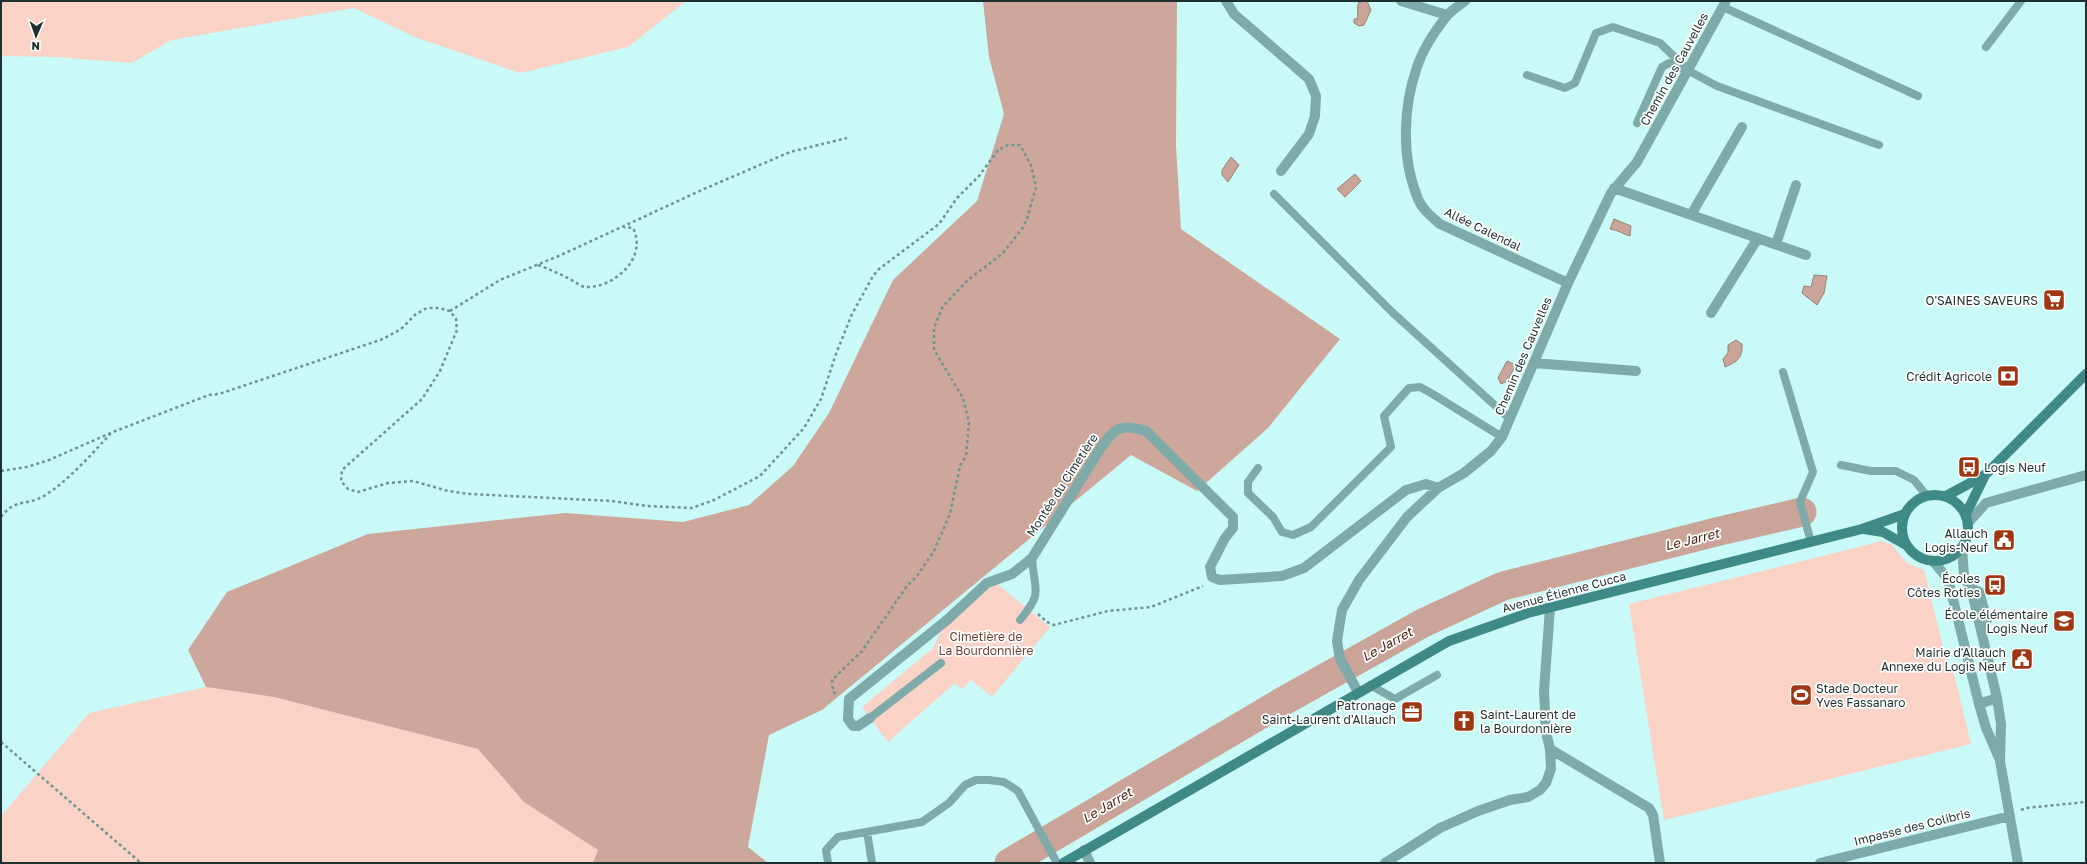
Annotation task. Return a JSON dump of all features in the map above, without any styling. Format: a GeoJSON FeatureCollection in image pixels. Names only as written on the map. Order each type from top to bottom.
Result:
{"type":"FeatureCollection","features":[{"type":"Feature","properties":{"kind":"main road"},"geometry":{"type":"LineString","coordinates":[[1946,496],[1984,475],[2086,374]]}},
{"type":"Feature","properties":{"kind":"main road"},"geometry":{"type":"LineString","coordinates":[[1862,529],[1883,532],[1906,545],[1913,553],[1922,558],[1933,561],[1944,560],[1954,555],[1962,548],[1966,540],[1967,519],[1984,475]]}},
{"type":"Feature","properties":{"kind":"main road"},"geometry":{"type":"LineString","coordinates":[[1906,545],[1902,535],[1902,524],[1905,514],[1916,500],[1937,494],[1946,496],[1954,500],[1967,519]]}},
{"type":"Feature","properties":{"kind":"main road","name":"Avenue Étienne Cucca"},"geometry":{"type":"LineString","coordinates":[[1063,863],[1370,685],[1449,641],[1528,613],[1862,529],[1905,514]]}},
{"type":"Feature","properties":{"kind":"street"},"geometry":{"type":"LineString","coordinates":[[1226,1],[1234,14],[1309,79],[1316,96],[1316,116],[1309,134],[1282,171]]}},
{"type":"Feature","properties":{"kind":"street"},"geometry":{"type":"LineString","coordinates":[[1401,1],[1447,15]]}},
{"type":"Feature","properties":{"kind":"street","name":"Allée Calendal"},"geometry":{"type":"LineString","coordinates":[[1465,1],[1447,15],[1432,38],[1417,66],[1406,117],[1408,154],[1418,199],[1427,213],[1440,224],[1568,283]]}},
{"type":"Feature","properties":{"kind":"street","name":"Chemin des Cauvelles"},"geometry":{"type":"LineString","coordinates":[[1358,692],[1340,659],[1337,641],[1342,610],[1359,580],[1407,516],[1438,488],[1464,473],[1490,451],[1502,437],[1568,283],[1614,188],[1637,162],[1725,4]]}},
{"type":"Feature","properties":{"kind":"street"},"geometry":{"type":"LineString","coordinates":[[1691,215],[1742,127]]}},
{"type":"Feature","properties":{"kind":"street"},"geometry":{"type":"LineString","coordinates":[[1776,244],[1796,185]]}},
{"type":"Feature","properties":{"kind":"street"},"geometry":{"type":"LineString","coordinates":[[1614,188],[1806,255]]}},
{"type":"Feature","properties":{"kind":"street"},"geometry":{"type":"LineString","coordinates":[[1711,313],[1758,238]]}},
{"type":"Feature","properties":{"kind":"street"},"geometry":{"type":"LineString","coordinates":[[1534,363],[1636,371]]}},
{"type":"Feature","properties":{"kind":"street","name":"Montée du Cimetière"},"geometry":{"type":"LineString","coordinates":[[847,707],[849,699],[947,620],[987,583],[1012,574],[1032,558],[1112,432],[1124,427],[1134,427],[1146,431],[1233,517],[1233,528],[1210,567],[1212,577]]}},
{"type":"Feature","properties":{"kind":"street"},"geometry":{"type":"LineString","coordinates":[[1967,519],[1986,503],[2086,475]]}},
{"type":"Feature","properties":{"kind":"street"},"geometry":{"type":"LineString","coordinates":[[1212,577],[1220,580],[1282,576],[1304,568],[1406,490],[1426,484],[1438,488]]}},
{"type":"Feature","properties":{"kind":"street"},"geometry":{"type":"LineString","coordinates":[[1962,548],[1964,575],[1970,587],[1982,631],[1997,698],[2001,724],[2000,762]]}},
{"type":"Feature","properties":{"kind":"street"},"geometry":{"type":"LineString","coordinates":[[1933,561],[1948,579],[1979,704],[1986,728],[2000,762],[2018,863]]}},
{"type":"Feature","properties":{"kind":"street"},"geometry":{"type":"LineString","coordinates":[[1385,863],[1440,828],[1478,811],[1510,800],[1528,797],[1540,790],[1546,783],[1551,769],[1550,749],[1546,732],[1544,691],[1550,608]]}},
{"type":"Feature","properties":{"kind":"street"},"geometry":{"type":"LineString","coordinates":[[1979,704],[1997,698]]}},
{"type":"Feature","properties":{"kind":"street"},"geometry":{"type":"LineString","coordinates":[[847,707],[848,719],[853,726],[858,726],[870,718]]}},
{"type":"Feature","properties":{"kind":"street"},"geometry":{"type":"LineString","coordinates":[[1550,749],[1649,808],[1653,815],[1660,863]]}},
{"type":"Feature","properties":{"kind":"street","name":"Impasse des Colibris"},"geometry":{"type":"LineString","coordinates":[[1820,863],[2010,816]]}},
{"type":"Feature","properties":{"kind":"street"},"geometry":{"type":"LineString","coordinates":[[1084,850],[1090,863]]}},
{"type":"Feature","properties":{"kind":"lane"},"geometry":{"type":"LineString","coordinates":[[1986,46],[2021,1]]}},
{"type":"Feature","properties":{"kind":"lane"},"geometry":{"type":"LineString","coordinates":[[1725,4],[1918,96]]}},
{"type":"Feature","properties":{"kind":"lane"},"geometry":{"type":"LineString","coordinates":[[1527,75],[1565,88],[1575,83],[1596,33],[1612,27],[1660,43],[1689,70]]}},
{"type":"Feature","properties":{"kind":"lane"},"geometry":{"type":"LineString","coordinates":[[1637,123],[1662,68],[1669,63],[1689,70],[1717,86],[1879,145]]}},
{"type":"Feature","properties":{"kind":"lane"},"geometry":{"type":"LineString","coordinates":[[1274,194],[1392,312],[1510,419]]}},
{"type":"Feature","properties":{"kind":"lane"},"geometry":{"type":"LineString","coordinates":[[1783,372],[1813,472],[1800,502],[1811,542]]}},
{"type":"Feature","properties":{"kind":"lane"},"geometry":{"type":"LineString","coordinates":[[1258,468],[1248,482],[1248,493],[1273,517],[1282,532],[1293,535],[1311,527],[1391,447],[1384,416],[1409,388],[1420,387],[1502,437]]}},
{"type":"Feature","properties":{"kind":"lane"},"geometry":{"type":"LineString","coordinates":[[1841,465],[1872,471],[1896,471],[1914,480],[1927,496]]}},
{"type":"Feature","properties":{"kind":"lane"},"geometry":{"type":"LineString","coordinates":[[1020,620],[1030,608],[1037,592],[1032,558]]}},
{"type":"Feature","properties":{"kind":"lane"},"geometry":{"type":"LineString","coordinates":[[870,718],[941,663]]}},
{"type":"Feature","properties":{"kind":"lane"},"geometry":{"type":"LineString","coordinates":[[1370,685],[1395,699],[1437,675]]}},
{"type":"Feature","properties":{"kind":"lane"},"geometry":{"type":"LineString","coordinates":[[828,863],[826,850],[838,837],[922,822],[949,803],[965,785],[976,780],[1004,782],[1018,791],[1057,863]]}},
{"type":"Feature","properties":{"kind":"lane"},"geometry":{"type":"LineString","coordinates":[[867,832],[872,863]]}},
{"type":"Feature","properties":{"kind":"path"},"geometry":{"type":"LineString","coordinates":[[450,311],[500,280],[624,227],[704,189],[790,152],[847,138]]}},
{"type":"Feature","properties":{"kind":"path"},"geometry":{"type":"LineString","coordinates":[[1,471],[27,467],[49,460],[113,432],[209,395],[219,394],[383,339],[401,329],[416,314],[427,308],[439,308],[450,311],[456,319],[457,330],[440,371],[422,399],[342,470],[341,481],[348,489],[358,492],[388,483],[413,481],[448,491],[470,494],[612,500],[647,506],[692,508],[714,500],[760,476],[780,456],[804,428],[821,399],[836,354],[852,314],[873,276],[879,269],[939,224],[957,198],[979,176],[998,150],[1008,145],[1020,145],[1031,165],[1036,187],[1022,229],[1002,254],[969,279],[948,301],[942,308],[934,328],[934,350],[964,398],[969,422],[966,456],[960,466],[950,514],[934,551],[917,576],[907,586],[862,651],[832,680],[833,691],[847,707]]}},
{"type":"Feature","properties":{"kind":"path"},"geometry":{"type":"LineString","coordinates":[[538,265],[562,274],[584,288],[606,285],[621,275],[630,264],[636,250],[637,237],[633,228],[624,227]]}},
{"type":"Feature","properties":{"kind":"path"},"geometry":{"type":"LineString","coordinates":[[1,517],[8,507],[43,496],[78,468],[113,432]]}},
{"type":"Feature","properties":{"kind":"path"},"geometry":{"type":"LineString","coordinates":[[1034,611],[1054,625],[1108,611],[1152,607],[1205,585],[1212,577]]}},
{"type":"Feature","properties":{"kind":"path"},"geometry":{"type":"LineString","coordinates":[[1,742],[141,863]]}},
{"type":"Feature","properties":{"kind":"path"},"geometry":{"type":"LineString","coordinates":[[2010,816],[2026,808],[2086,802]]}},
{"type":"Feature","properties":{"kind":"green space"},"geometry":{"type":"Polygon","coordinates":[[[1,1],[686,1],[628,47],[520,73],[417,38],[354,8],[171,40],[132,63],[57,57],[1,56],[1,1]]]}},
{"type":"Feature","properties":{"kind":"green space","name":"Stade Docteur Yves Fassanaro"},"geometry":{"type":"Polygon","coordinates":[[[1882,541],[1892,545],[1907,563],[1924,570],[1949,671],[1953,670],[1971,744],[1664,820],[1629,604],[1882,541]]]}},
{"type":"Feature","properties":{"kind":"green space","name":"Cimetière de La Bourdonnière"},"geometry":{"type":"Polygon","coordinates":[[[997,584],[1050,627],[992,697],[971,680],[962,689],[955,683],[888,742],[862,707],[933,648],[942,630],[990,586],[997,584]]]}},
{"type":"Feature","properties":{"kind":"green space"},"geometry":{"type":"Polygon","coordinates":[[[206,687],[274,697],[478,749],[524,802],[599,850],[593,863],[1,863],[1,816],[89,713],[206,687]]]}},
{"type":"Feature","properties":{"kind":"shaded area"},"geometry":{"type":"Polygon","coordinates":[[[983,1],[1177,1],[1176,145],[1181,229],[1340,339],[1268,428],[1197,491],[1131,455],[822,710],[769,735],[748,847],[768,863],[593,863],[598,850],[524,802],[478,749],[274,697],[206,687],[188,650],[227,592],[368,534],[565,513],[683,522],[749,505],[793,466],[829,413],[893,280],[977,201],[1004,114],[989,57],[983,1]]]}},
{"type":"Feature","properties":{"kind":"shaded area"},"geometry":{"type":"Polygon","coordinates":[[[1367,1],[1371,10],[1364,25],[1359,26],[1354,23],[1354,19],[1357,19],[1358,17],[1358,4],[1359,2],[1367,1]]]}},
{"type":"Feature","properties":{"kind":"shaded area"},"geometry":{"type":"Polygon","coordinates":[[[1231,157],[1239,165],[1228,182],[1222,175],[1222,170],[1231,157]]]}},
{"type":"Feature","properties":{"kind":"shaded area"},"geometry":{"type":"Polygon","coordinates":[[[1355,174],[1361,181],[1345,197],[1337,189],[1355,174]]]}},
{"type":"Feature","properties":{"kind":"shaded area"},"geometry":{"type":"Polygon","coordinates":[[[1614,219],[1631,226],[1630,236],[1610,229],[1614,219]]]}},
{"type":"Feature","properties":{"kind":"shaded area"},"geometry":{"type":"Polygon","coordinates":[[[1814,275],[1827,276],[1824,293],[1817,305],[1802,293],[1804,286],[1811,287],[1814,275]]]}},
{"type":"Feature","properties":{"kind":"shaded area"},"geometry":{"type":"Polygon","coordinates":[[[1736,340],[1742,344],[1740,356],[1736,361],[1725,367],[1723,359],[1728,353],[1728,345],[1736,340]]]}},
{"type":"Feature","properties":{"kind":"shaded area"},"geometry":{"type":"Polygon","coordinates":[[[1507,361],[1516,365],[1507,381],[1501,384],[1498,378],[1507,361]]]}},
{"type":"Feature","properties":{"kind":"waterway","name":"Le Jarret"},"geometry":{"type":"LineString","coordinates":[[1009,863],[1280,703],[1423,623],[1503,586],[1720,531],[1802,512]]}},
{"type":"Feature","properties":{"kind":"place","name":"O'SAINES SAVEURS"},"geometry":{"type":"Point","coordinates":[2054,300]}},
{"type":"Feature","properties":{"kind":"place","name":"Crédit Agricole"},"geometry":{"type":"Point","coordinates":[2008,376]}},
{"type":"Feature","properties":{"kind":"place","name":"Logis Neuf"},"geometry":{"type":"Point","coordinates":[1969,467]}},
{"type":"Feature","properties":{"kind":"place","name":"Allauch Logis-Neuf"},"geometry":{"type":"Point","coordinates":[2004,540]}},
{"type":"Feature","properties":{"kind":"place","name":"Écoles Côtes Roties"},"geometry":{"type":"Point","coordinates":[1995,585]}},
{"type":"Feature","properties":{"kind":"place","name":"École élémentaire Logis Neuf"},"geometry":{"type":"Point","coordinates":[2064,621]}},
{"type":"Feature","properties":{"kind":"place","name":"Mairie d'Allauch Annexe du Logis Neuf"},"geometry":{"type":"Point","coordinates":[2022,659]}},
{"type":"Feature","properties":{"kind":"place","name":"Stade Docteur Yves Fassanaro"},"geometry":{"type":"Point","coordinates":[1801,695]}},
{"type":"Feature","properties":{"kind":"place","name":"Patronage Saint-Laurent d'Allauch"},"geometry":{"type":"Point","coordinates":[1412,712]}},
{"type":"Feature","properties":{"kind":"place","name":"Saint-Laurent de la Bourdonnière"},"geometry":{"type":"Point","coordinates":[1464,721]}}]}
